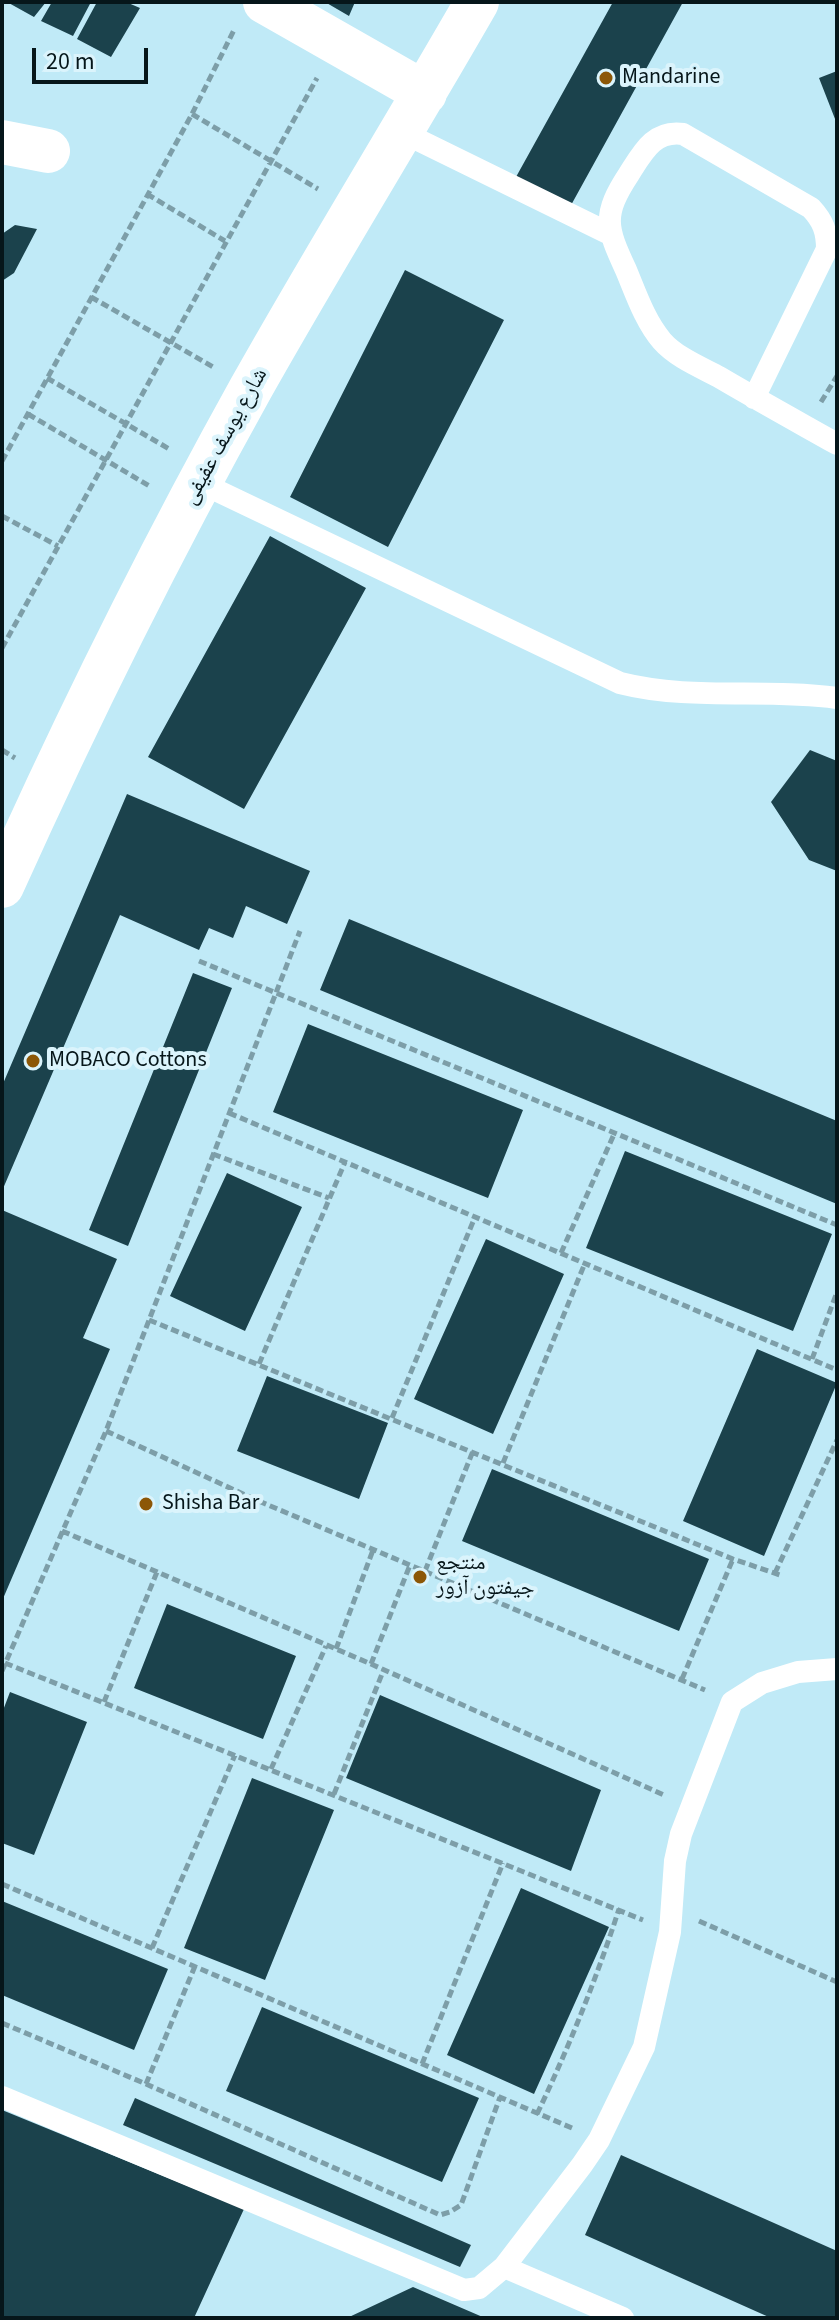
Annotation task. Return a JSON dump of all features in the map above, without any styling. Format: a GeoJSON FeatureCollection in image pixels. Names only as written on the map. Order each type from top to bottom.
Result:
{"type":"FeatureCollection","features":[{"type":"Feature","properties":{"kind":"street","name":"شارع يوسف عفيفى"},"geometry":{"type":"LineString","coordinates":[[2,886],[50,779],[251,388],[477,2]]}},
{"type":"Feature","properties":{"kind":"street"},"geometry":{"type":"LineString","coordinates":[[253,9],[337,44],[425,93]]}},
{"type":"Feature","properties":{"kind":"street"},"geometry":{"type":"LineString","coordinates":[[2,142],[48,151]]}},
{"type":"Feature","properties":{"kind":"lane"},"geometry":{"type":"LineString","coordinates":[[402,132],[610,234]]}},
{"type":"Feature","properties":{"kind":"lane"},"geometry":{"type":"LineString","coordinates":[[754,398],[827,249],[827,232],[811,208],[683,134],[671,132],[659,136],[646,146],[613,198],[609,216],[610,234],[649,323],[664,343],[686,359],[754,398],[837,444]]}},
{"type":"Feature","properties":{"kind":"lane"},"geometry":{"type":"LineString","coordinates":[[198,488],[620,683],[676,692],[800,693],[837,698]]}},
{"type":"Feature","properties":{"kind":"lane"},"geometry":{"type":"LineString","coordinates":[[2,2097],[464,2290],[479,2288],[504,2267],[599,2140],[644,2047],[671,1921],[675,1861],[691,1807],[732,1702],[762,1683],[798,1672],[837,1669]]}},
{"type":"Feature","properties":{"kind":"lane"},"geometry":{"type":"LineString","coordinates":[[504,2267],[623,2318]]}},
{"type":"Feature","properties":{"kind":"path"},"geometry":{"type":"LineString","coordinates":[[2,461],[147,194],[253,9]]}},
{"type":"Feature","properties":{"kind":"path"},"geometry":{"type":"LineString","coordinates":[[2,648],[104,459],[337,44]]}},
{"type":"Feature","properties":{"kind":"path"},"geometry":{"type":"LineString","coordinates":[[192,114],[355,211]]}},
{"type":"Feature","properties":{"kind":"path"},"geometry":{"type":"LineString","coordinates":[[147,194],[225,241]]}},
{"type":"Feature","properties":{"kind":"path"},"geometry":{"type":"LineString","coordinates":[[91,297],[251,388]]}},
{"type":"Feature","properties":{"kind":"path"},"geometry":{"type":"LineString","coordinates":[[829,406],[820,401],[837,376]]}},
{"type":"Feature","properties":{"kind":"path"},"geometry":{"type":"LineString","coordinates":[[47,378],[126,422],[198,488]]}},
{"type":"Feature","properties":{"kind":"path"},"geometry":{"type":"LineString","coordinates":[[28,414],[104,459],[198,488]]}},
{"type":"Feature","properties":{"kind":"path"},"geometry":{"type":"LineString","coordinates":[[2,516],[58,546]]}},
{"type":"Feature","properties":{"kind":"path"},"geometry":{"type":"LineString","coordinates":[[2,1671],[106,1431],[300,931]]}},
{"type":"Feature","properties":{"kind":"path"},"geometry":{"type":"LineString","coordinates":[[199,961],[837,1225]]}},
{"type":"Feature","properties":{"kind":"path"},"geometry":{"type":"LineString","coordinates":[[229,1113],[837,1370]]}},
{"type":"Feature","properties":{"kind":"path"},"geometry":{"type":"LineString","coordinates":[[561,1253],[615,1132]]}},
{"type":"Feature","properties":{"kind":"path"},"geometry":{"type":"LineString","coordinates":[[213,1154],[329,1198]]}},
{"type":"Feature","properties":{"kind":"path"},"geometry":{"type":"LineString","coordinates":[[259,1364],[345,1162]]}},
{"type":"Feature","properties":{"kind":"path"},"geometry":{"type":"LineString","coordinates":[[392,1418],[475,1217]]}},
{"type":"Feature","properties":{"kind":"path"},"geometry":{"type":"LineString","coordinates":[[503,1463],[585,1263]]}},
{"type":"Feature","properties":{"kind":"path"},"geometry":{"type":"LineString","coordinates":[[812,1359],[837,1292]]}},
{"type":"Feature","properties":{"kind":"path"},"geometry":{"type":"LineString","coordinates":[[149,1320],[733,1559],[783,1576]]}},
{"type":"Feature","properties":{"kind":"path"},"geometry":{"type":"LineString","coordinates":[[106,1431],[373,1550],[732,1702]]}},
{"type":"Feature","properties":{"kind":"path"},"geometry":{"type":"LineString","coordinates":[[775,1573],[837,1440]]}},
{"type":"Feature","properties":{"kind":"path"},"geometry":{"type":"LineString","coordinates":[[425,1571],[473,1451]]}},
{"type":"Feature","properties":{"kind":"path"},"geometry":{"type":"LineString","coordinates":[[62,1531],[384,1669],[691,1807]]}},
{"type":"Feature","properties":{"kind":"path"},"geometry":{"type":"LineString","coordinates":[[336,1649],[373,1550]]}},
{"type":"Feature","properties":{"kind":"path"},"geometry":{"type":"LineString","coordinates":[[682,1679],[733,1559]]}},
{"type":"Feature","properties":{"kind":"path"},"geometry":{"type":"LineString","coordinates":[[371,1664],[410,1565]]}},
{"type":"Feature","properties":{"kind":"path"},"geometry":{"type":"LineString","coordinates":[[104,1702],[157,1572]]}},
{"type":"Feature","properties":{"kind":"path"},"geometry":{"type":"LineString","coordinates":[[271,1769],[326,1646]]}},
{"type":"Feature","properties":{"kind":"path"},"geometry":{"type":"LineString","coordinates":[[5,1663],[619,1909],[671,1921],[837,1982]]}},
{"type":"Feature","properties":{"kind":"path"},"geometry":{"type":"LineString","coordinates":[[334,1794],[384,1669]]}},
{"type":"Feature","properties":{"kind":"path"},"geometry":{"type":"LineString","coordinates":[[152,1948],[235,1755]]}},
{"type":"Feature","properties":{"kind":"path"},"geometry":{"type":"LineString","coordinates":[[422,2064],[503,1863]]}},
{"type":"Feature","properties":{"kind":"path"},"geometry":{"type":"LineString","coordinates":[[2,1884],[599,2140]]}},
{"type":"Feature","properties":{"kind":"path"},"geometry":{"type":"LineString","coordinates":[[537,2114],[591,1993],[619,1909]]}},
{"type":"Feature","properties":{"kind":"path"},"geometry":{"type":"LineString","coordinates":[[146,2084],[195,1966]]}},
{"type":"Feature","properties":{"kind":"path"},"geometry":{"type":"LineString","coordinates":[[2,2023],[440,2215],[461,2205],[500,2097]]}},
{"type":"Feature","properties":{"kind":"building"},"geometry":{"type":"Polygon","coordinates":[[[7,2],[46,2],[34,17],[7,2]]]}},
{"type":"Feature","properties":{"kind":"building"},"geometry":{"type":"Polygon","coordinates":[[[52,2],[91,2],[73,36],[41,21],[52,2]]]}},
{"type":"Feature","properties":{"kind":"building"},"geometry":{"type":"Polygon","coordinates":[[[97,2],[126,2],[140,8],[111,57],[77,39],[97,2]]]}},
{"type":"Feature","properties":{"kind":"building"},"geometry":{"type":"Polygon","coordinates":[[[325,2],[355,2],[349,16],[325,2]]]}},
{"type":"Feature","properties":{"kind":"building"},"geometry":{"type":"Polygon","coordinates":[[[613,2],[683,2],[570,207],[516,177],[613,2]]]}},
{"type":"Feature","properties":{"kind":"building"},"geometry":{"type":"Polygon","coordinates":[[[837,71],[837,124],[819,78],[837,71]]]}},
{"type":"Feature","properties":{"kind":"building"},"geometry":{"type":"Polygon","coordinates":[[[15,225],[37,229],[14,273],[2,281],[2,234],[15,225]]]}},
{"type":"Feature","properties":{"kind":"building"},"geometry":{"type":"Polygon","coordinates":[[[405,270],[504,320],[388,547],[290,497],[405,270]]]}},
{"type":"Feature","properties":{"kind":"building"},"geometry":{"type":"Polygon","coordinates":[[[270,536],[366,588],[244,809],[148,757],[270,536]]]}},
{"type":"Feature","properties":{"kind":"building"},"geometry":{"type":"Polygon","coordinates":[[[810,750],[837,761],[837,871],[809,860],[771,802],[810,750]]]}},
{"type":"Feature","properties":{"kind":"building"},"geometry":{"type":"Polygon","coordinates":[[[127,794],[310,871],[287,924],[246,906],[233,938],[209,928],[199,950],[120,915],[2,1191],[2,1086],[127,794]]]}},
{"type":"Feature","properties":{"kind":"building"},"geometry":{"type":"Polygon","coordinates":[[[349,919],[837,1121],[837,1204],[320,990],[349,919]]]}},
{"type":"Feature","properties":{"kind":"building"},"geometry":{"type":"Polygon","coordinates":[[[193,973],[232,988],[128,1246],[89,1230],[193,973]]]}},
{"type":"Feature","properties":{"kind":"building"},"geometry":{"type":"Polygon","coordinates":[[[308,1024],[523,1110],[488,1198],[273,1112],[308,1024]]]}},
{"type":"Feature","properties":{"kind":"building"},"geometry":{"type":"Polygon","coordinates":[[[625,1151],[832,1234],[793,1331],[586,1248],[625,1151]]]}},
{"type":"Feature","properties":{"kind":"building"},"geometry":{"type":"Polygon","coordinates":[[[227,1173],[302,1207],[245,1331],[170,1296],[227,1173]]]}},
{"type":"Feature","properties":{"kind":"building"},"geometry":{"type":"Polygon","coordinates":[[[2,1210],[117,1259],[83,1338],[110,1349],[2,1601],[2,1210]]]}},
{"type":"Feature","properties":{"kind":"building"},"geometry":{"type":"Polygon","coordinates":[[[486,1239],[564,1274],[493,1434],[414,1399],[486,1239]]]}},
{"type":"Feature","properties":{"kind":"building"},"geometry":{"type":"Polygon","coordinates":[[[757,1349],[837,1383],[764,1556],[683,1521],[757,1349]]]}},
{"type":"Feature","properties":{"kind":"building"},"geometry":{"type":"Polygon","coordinates":[[[267,1376],[388,1423],[359,1499],[237,1451],[267,1376]]]}},
{"type":"Feature","properties":{"kind":"building"},"geometry":{"type":"Polygon","coordinates":[[[492,1469],[709,1559],[679,1631],[462,1541],[492,1469]]]}},
{"type":"Feature","properties":{"kind":"building"},"geometry":{"type":"Polygon","coordinates":[[[167,1604],[296,1656],[263,1739],[134,1688],[167,1604]]]}},
{"type":"Feature","properties":{"kind":"building"},"geometry":{"type":"Polygon","coordinates":[[[10,1692],[87,1722],[34,1855],[2,1843],[2,1713],[10,1692]]]}},
{"type":"Feature","properties":{"kind":"building"},"geometry":{"type":"Polygon","coordinates":[[[380,1695],[601,1790],[571,1871],[346,1778],[380,1695]]]}},
{"type":"Feature","properties":{"kind":"building"},"geometry":{"type":"Polygon","coordinates":[[[252,1778],[334,1810],[265,1980],[184,1948],[252,1778]]]}},
{"type":"Feature","properties":{"kind":"building"},"geometry":{"type":"Polygon","coordinates":[[[521,1888],[609,1927],[534,2094],[447,2055],[521,1888]]]}},
{"type":"Feature","properties":{"kind":"building"},"geometry":{"type":"Polygon","coordinates":[[[2,1901],[168,1969],[134,2050],[2,1995],[2,1901]]]}},
{"type":"Feature","properties":{"kind":"building"},"geometry":{"type":"Polygon","coordinates":[[[262,2007],[479,2098],[442,2182],[226,2091],[262,2007]]]}},
{"type":"Feature","properties":{"kind":"building"},"geometry":{"type":"Polygon","coordinates":[[[135,2098],[471,2245],[460,2267],[123,2125],[135,2098]]]}},
{"type":"Feature","properties":{"kind":"building"},"geometry":{"type":"Polygon","coordinates":[[[2,2110],[244,2209],[194,2318],[2,2318],[2,2110]]]}},
{"type":"Feature","properties":{"kind":"building"},"geometry":{"type":"Polygon","coordinates":[[[621,2155],[837,2251],[837,2318],[771,2318],[585,2235],[621,2155]]]}},
{"type":"Feature","properties":{"kind":"building"},"geometry":{"type":"Polygon","coordinates":[[[413,2287],[485,2318],[347,2318],[413,2287]]]}},
{"type":"Feature","properties":{"kind":"place","name":"Mandarine"},"geometry":{"type":"Point","coordinates":[606,78]}},
{"type":"Feature","properties":{"kind":"place","name":"MOBACO Cottons"},"geometry":{"type":"Point","coordinates":[33,1061]}},
{"type":"Feature","properties":{"kind":"place","name":"Shisha Bar"},"geometry":{"type":"Point","coordinates":[146,1504]}},
{"type":"Feature","properties":{"kind":"place","name":"منتجع جيفتون آزور"},"geometry":{"type":"Point","coordinates":[420,1577]}}]}
